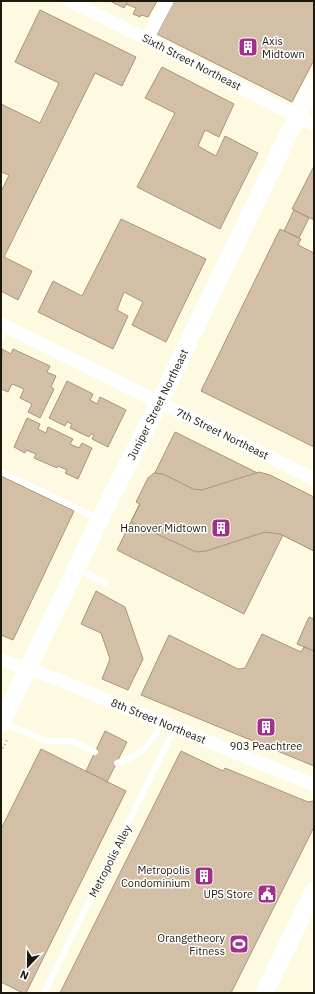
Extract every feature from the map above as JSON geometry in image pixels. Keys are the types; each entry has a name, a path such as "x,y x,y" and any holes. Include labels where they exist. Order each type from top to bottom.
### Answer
{"main road":[{"name":"Juniper Street Northeast","path":"1,723 314,84"},
{"path":"264,993 314,891"}],"street":[{"name":"Sixth Street Northeast","path":"69,1 314,125"},
{"path":"146,39 167,1"},
{"name":"7th Street Northeast","path":"3,329 159,402 314,479"},
{"name":"8th Street Northeast","path":"1,660 54,678 314,785"}],"lane":[{"path":"1,472 100,519"},
{"path":"77,568 106,583"},
{"path":"1,723 47,742 73,741 95,752"},
{"path":"117,763 131,758 139,753 155,736 163,723"},
{"name":"Metropolis Alley","path":"44,993 176,728"}],"building":[{"path":"110,1 128,1 124,8"},
{"path":"128,1 157,1 148,17 141,15 140,17 133,14 136,8 126,4"},
{"name":"Axis Midtown","path":"174,1 314,1 314,60 292,102 157,34"},
{"path":"40,10 136,57 122,86 95,73 4,257 32,271 18,300 1,291 1,192 9,175 1,172 1,104 40,123 59,83 15,62"},
{"path":"162,67 234,104 219,137 205,130 198,146 216,156 225,136 258,153 220,229 137,187 175,113 145,98"},
{"path":"314,166 314,220 292,209"},
{"path":"294,210 309,218 299,238 284,231"},
{"path":"121,219 206,259 166,342 132,325 143,302 124,292 117,310 128,316 113,349 38,312 53,281 82,296"},
{"path":"280,229 301,239 298,245 314,253 314,447 201,391"},
{"path":"2,349 11,354 13,349 50,366 47,372 56,376 51,387 54,389 40,418 28,412 32,404 20,398 24,389 12,384 8,392 1,389"},
{"path":"67,381 93,394 90,400 97,404 100,397 126,410 108,447 92,439 94,435 92,434 89,437 70,428 72,424 67,422 65,426 49,418"},
{"path":"27,418 40,424 38,429 46,433 48,427 73,439 70,444 79,448 82,443 92,448 78,479 65,473 67,470 58,466 57,468 34,458 36,454 26,450 25,453 14,447"},
{"name":"Hanover Midtown","path":"175,432 314,501 314,551 283,535 244,614 117,550"},
{"path":"259,472 270,475 314,497 314,551 280,534 265,532 206,551 196,552 131,522 140,504 136,502 148,478 154,473 163,474 193,489 202,490"},
{"path":"1,476 74,511 13,640 1,635"},
{"path":"96,591 125,607 143,659 128,690 102,679 110,659 101,633 81,624"},
{"path":"309,617 314,619 314,651 297,644"},
{"name":"903 Peachtree","path":"262,634 301,652 304,647 314,651 314,766 141,695 169,635 238,669 245,668"},
{"path":"105,731 127,742 107,782 86,771"},
{"path":"41,749 126,791 26,993 23,993 1,982 1,829"},
{"name":"Metropolis Condominium","path":"181,751 223,771 225,768 308,802 314,801 314,827 231,993 60,993"}],"place":[{"name":"Axis Midtown","path":"248,47"},
{"name":"Hanover Midtown","path":"221,528"},
{"name":"903 Peachtree","path":"266,727"},
{"name":"Metropolis Condominium","path":"204,876"},
{"name":"UPS Store","path":"267,894"},
{"name":"Orangetheory Fitness","path":"239,944"}]}
